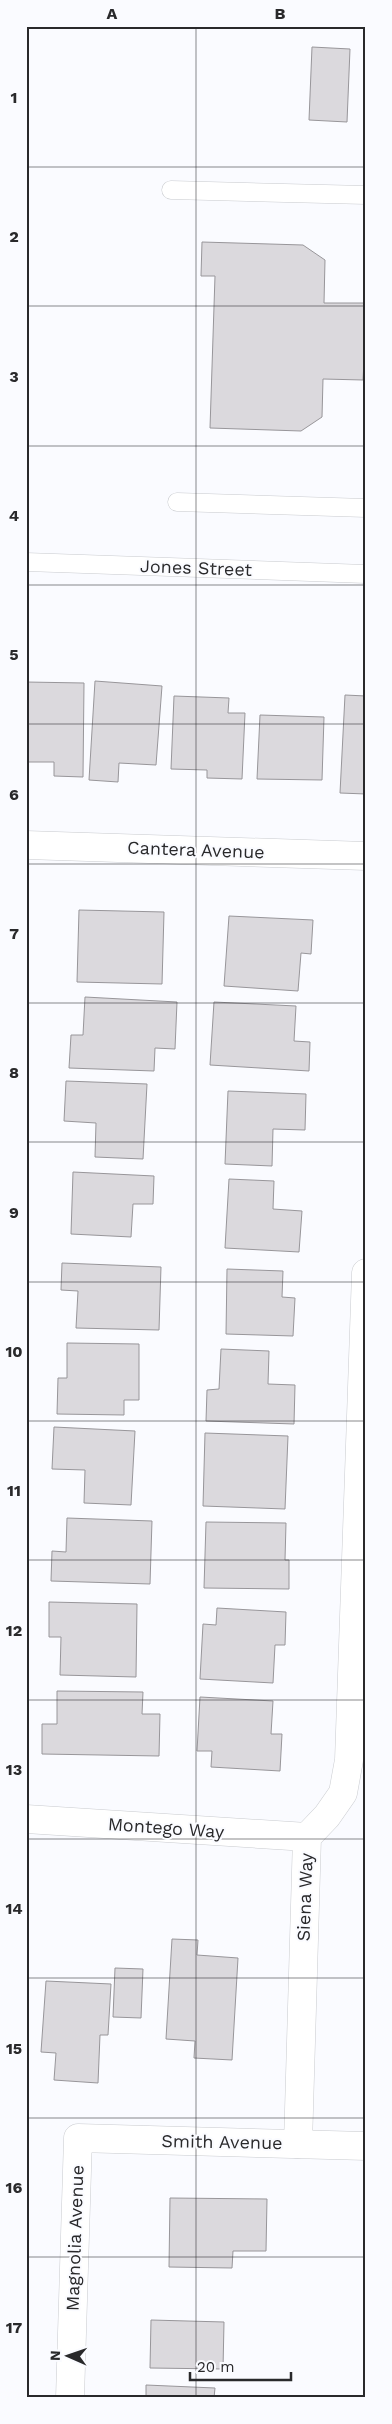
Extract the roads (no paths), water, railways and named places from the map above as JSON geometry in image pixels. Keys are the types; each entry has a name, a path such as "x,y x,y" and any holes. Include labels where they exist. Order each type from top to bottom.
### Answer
{"street":[{"name":"Cantera Avenue","path":"26,845 366,856"},
{"name":"Siena Way","path":"298,2144 307,1837 326,1816 342,1793 349,1760 366,1274"},
{"name":"Montego Way","path":"26,1819 307,1837"},
{"name":"Smith Avenue","path":"78,2138 366,2146"},
{"name":"Magnolia Avenue","path":"70,2398 78,2138"}],"lane":[{"path":"171,190 366,195"},
{"path":"177,502 366,508"},
{"name":"Jones Street","path":"26,562 366,574"}]}
